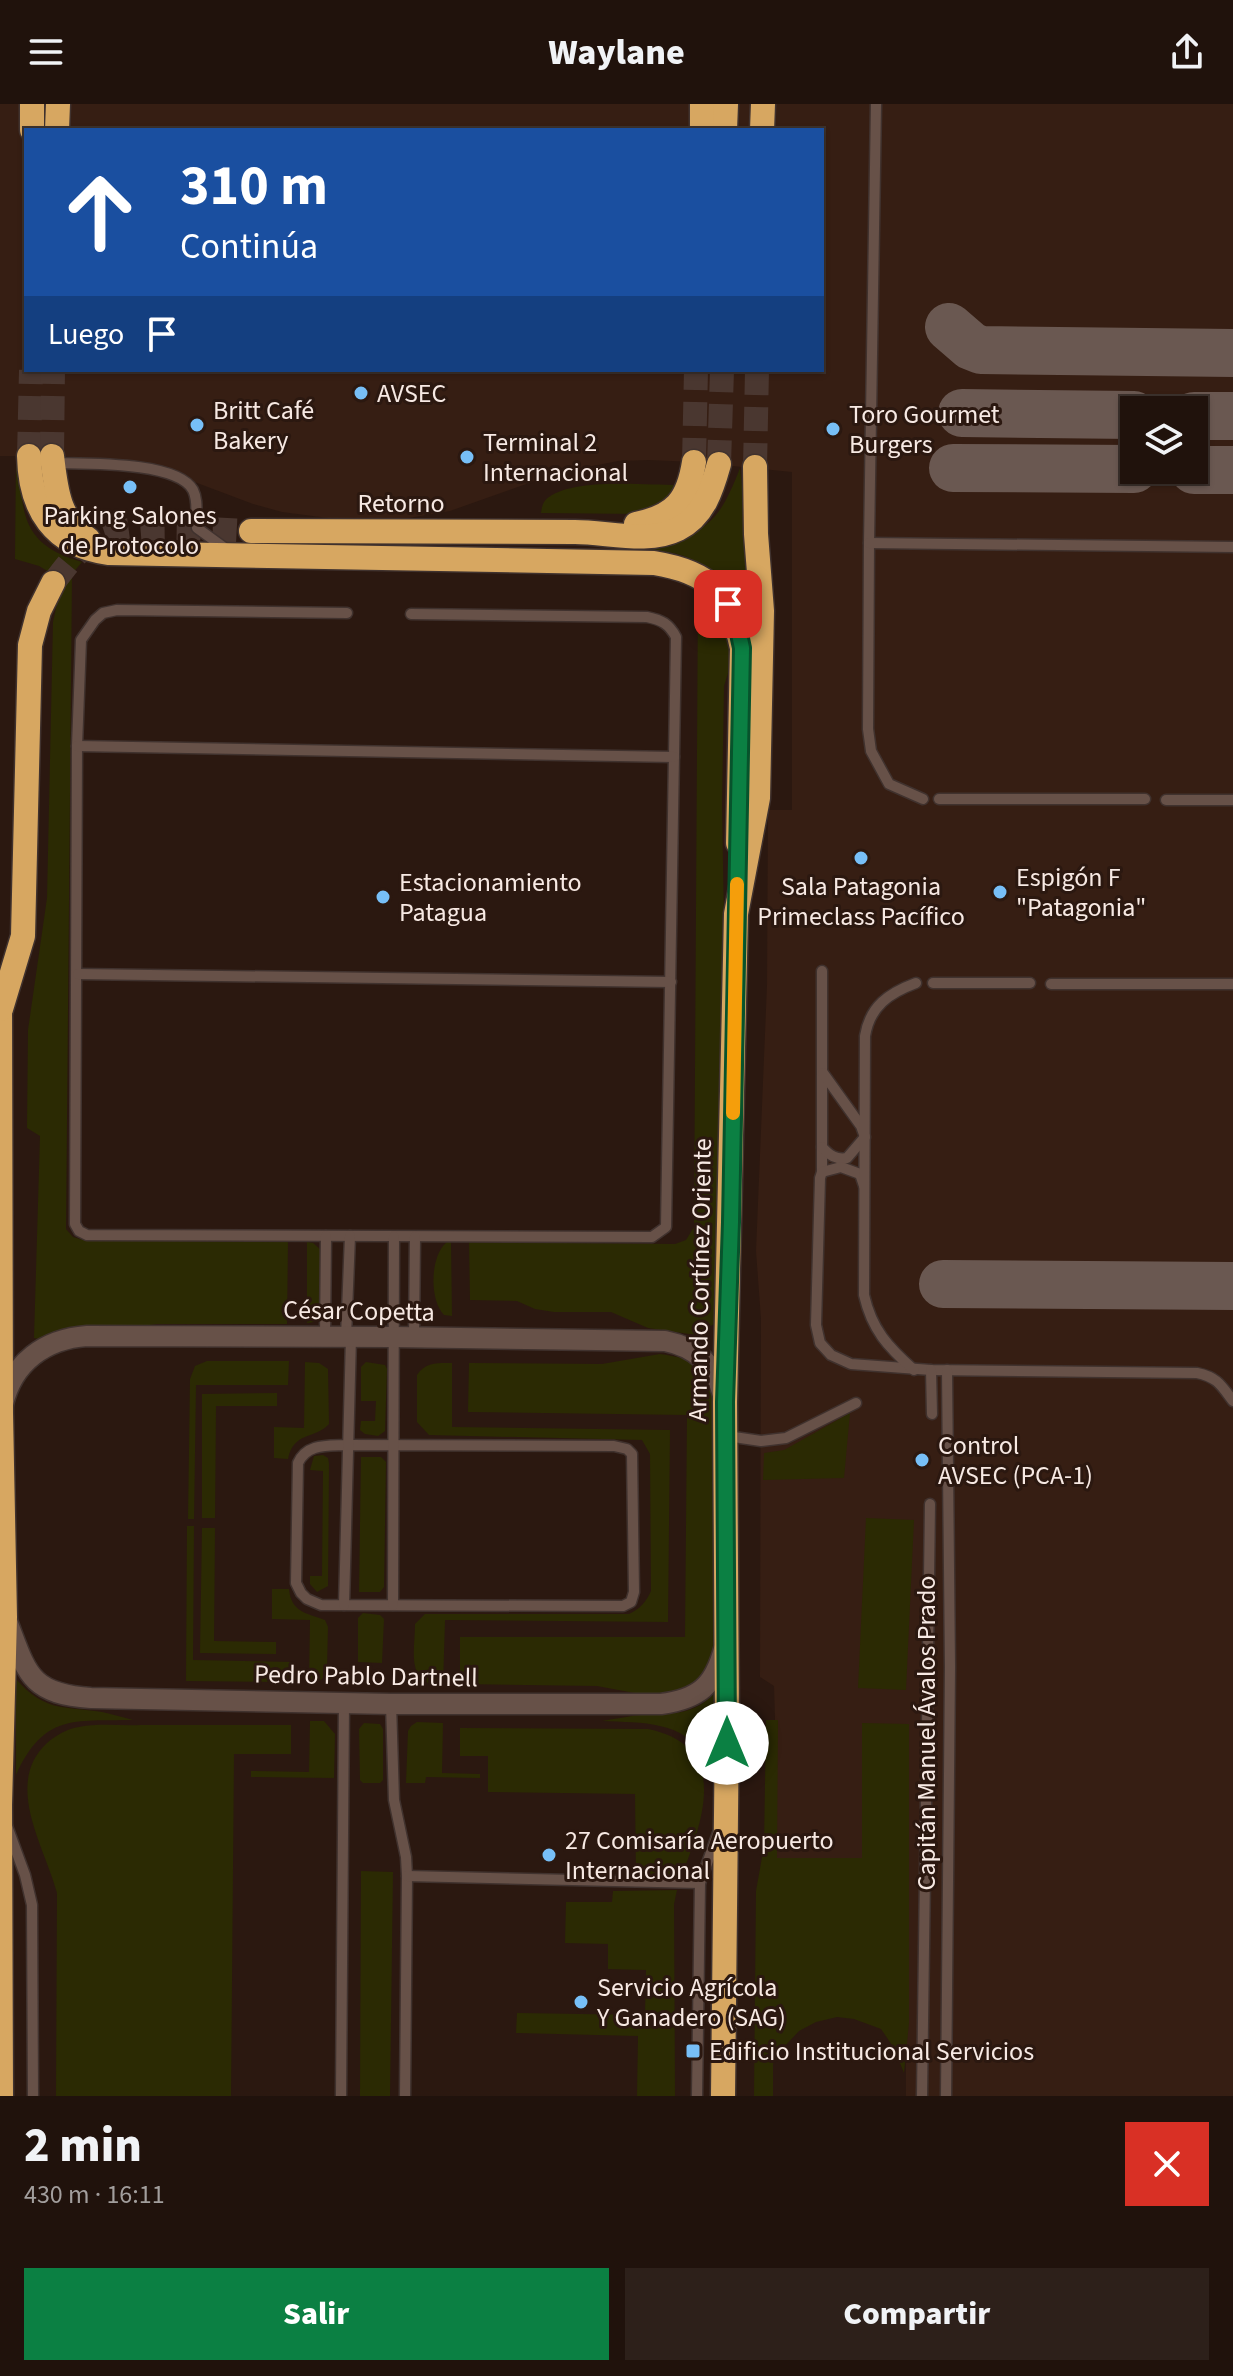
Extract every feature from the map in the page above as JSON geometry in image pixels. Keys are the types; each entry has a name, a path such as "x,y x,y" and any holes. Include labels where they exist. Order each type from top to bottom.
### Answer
{"highway":[{"path":"32,104 32,128"},
{"path":"57,128 58,104"},
{"path":"702,104 702,128"},
{"path":"725,128 726,104"},
{"path":"762,128 763,104"},
{"path":"45,458 30,480 40,511 72,543 92,551 654,563 680,567 702,579 728,604 736,620 742,648 736,914"},
{"name":"Retorno","path":"599,532 653,521 667,515 683,499 694,462"},
{"name":"Retorno","path":"251,531 599,532 660,535 679,528 703,508 719,464"},
{"name":"Armando Cortínez Oriente","path":"723,2096 727,1810 725,1402 736,914 758,798 762,611 755,467"},
{"path":"1,2096 0,1805 5,1617 0,1006 23,936 30,645 39,611 53,583"}],"street":[{"name":"César Copetta","path":"1,1413 8,1387 23,1364 45,1347 73,1337 654,1340 676,1343 692,1350 718,1378 725,1402"},
{"name":"Pedro Pablo Dartnell","path":"5,1617 29,1673 47,1689 58,1694 91,1698 391,1704 676,1702 697,1693 712,1679 723,1651 726,1631"}],"lane":[{"path":"876,104 868,729 871,751 889,784 923,799"},
{"path":"45,458 153,470 186,481 195,495 197,528 212,541 238,555"},
{"path":"869,543 1233,547"},
{"path":"347,613 130,609 103,613 81,640 77,746 75,1224 79,1231 87,1235 652,1237 666,1227 676,637 670,626 647,617 411,614"},
{"path":"77,746 674,757"},
{"path":"939,799 1145,799"},
{"path":"1166,800 1233,800"},
{"path":"822,971 822,1172 819,1183 816,1325 820,1343 831,1355 851,1364 914,1370 1197,1373 1211,1376 1233,1401"},
{"path":"78,974 671,982"},
{"path":"914,1370 883,1340 868,1311 864,1295 864,1186 867,1025 871,1014 888,995 916,983"},
{"path":"933,983 1030,983"},
{"path":"1051,984 1233,984"},
{"path":"823,1072 853,1113 865,1137"},
{"path":"822,1147 839,1159 847,1158 865,1137"},
{"path":"822,1172 831,1168 850,1169 860,1174 864,1186"},
{"path":"326,1236 341,1337 347,1445 344,1605"},
{"path":"341,1337 350,1236"},
{"path":"393,1605 394,1237"},
{"path":"414,1337 415,1237"},
{"path":"931,1370 932,1414"},
{"name":"Capitán Manuel Ávalos Prado","path":"946,2096 947,1370"},
{"path":"725,1436 761,1441 786,1438 856,1403"},
{"path":"393,1446 614,1446 627,1449 632,1454 634,1592 631,1602 623,1606 313,1603 301,1593 296,1583 298,1463 302,1455 314,1447 393,1446"},
{"name":"Capitán Manuel Ávalos Prado","path":"922,2096 930,1504"},
{"path":"948,1560 930,1582 948,1612"},
{"path":"341,2096 344,1703"},
{"path":"391,1704 394,1800 407,1876 405,2096"},
{"path":"0,1805 25,1875 32,1905 33,2096"},
{"path":"697,2096 700,1883 727,1810"},
{"path":"407,1876 700,1883"}],"shaded area":[{"path":"0,104 1233,104 1233,2096 906,2096 906,2019 773,1863 774,1686 760,1677 761,1319 756,1251 767,985 768,810 792,810 792,472 694,462 618,461 557,473 450,511 397,520 351,521 282,512 176,475 122,462 63,456 0,456"},
{"path":"16,461 19,462 25,513 37,537 62,555 82,562 72,574 66,1229 73,1237 83,1240 288,1242 287,1324 157,1324 44,1340 34,1338 40,1136 27,1128 28,1030 47,898 53,622 66,582 39,566 15,559"},
{"path":"740,468 748,542 750,621 733,592 711,570 684,556 651,550 651,545 686,536 709,522 725,501"},
{"path":"678,485 671,498 641,514 541,513 549,497 576,487"},
{"path":"701,584 731,631 729,670 724,686 722,805 725,982 720,1314 714,1324 696,1335 648,1328 611,1312 554,1312 535,1309 517,1301 470,1300 469,1242 675,1244 686,1240 694,1227 698,590"},
{"path":"307,1242 322,1251 321,1313 314,1322 307,1323"},
{"path":"447,1242 451,1242 452,1316 444,1315 439,1308 434,1289 437,1257"},
{"path":"660,1354 691,1361 706,1376 717,1396 715,1660 697,1684 663,1696 597,1686 460,1684 460,1637 685,1637 687,1415 468,1412 469,1363 602,1364"},
{"path":"207,1361 289,1361 288,1385 196,1385 194,1519 188,1519 190,1379 195,1366"},
{"path":"305,1362 319,1363 328,1369 329,1424 295,1444 288,1459 274,1458 274,1427 304,1428"},
{"path":"366,1362 385,1365 387,1369 385,1431 378,1436 360,1430 361,1421 375,1421 376,1401 361,1401 361,1367"},
{"path":"452,1363 452,1427 670,1430 668,1622 445,1620 443,1686 431,1684 417,1673 415,1624 425,1614 629,1614 642,1605 651,1591 650,1454 642,1440 429,1435 417,1422 417,1375 428,1365"},
{"path":"277,1393 277,1406 216,1406 215,1518 202,1518 202,1394"},
{"path":"850,1413 844,1478 763,1480 764,1453 784,1450"},
{"path":"314,1456 328,1458 329,1464 328,1586 317,1592 310,1584 310,1576 322,1576 323,1471 310,1470"},
{"path":"361,1457 381,1457 386,1462 384,1587 380,1592 359,1592"},
{"path":"866,1518 914,1520 906,1690 858,1688"},
{"path":"187,1526 194,1526 193,1660 294,1662 294,1682 186,1681"},
{"path":"202,1528 215,1528 214,1641 276,1642 276,1654 200,1653"},
{"path":"272,1589 289,1589 296,1607 325,1620 328,1627 327,1669 319,1681 309,1683 310,1620 272,1619"},
{"path":"363,1613 380,1615 384,1619 382,1663 358,1662 358,1618"},
{"path":"16,1679 36,1697 55,1706 133,1720 93,1720 62,1725 38,1741 16,1775"},
{"path":"723,1684 716,1783 707,1759 697,1746 674,1730 632,1722 602,1721 686,1711 705,1702"},
{"path":"766,1720 778,1720 777,1858 862,1858 862,1723 909,1724 909,2023 904,2073 894,2048 881,2029 854,2019 837,2017 816,2022 799,2031 773,2064 773,2096 754,2096 756,1891 764,1846"},
{"path":"310,1721 324,1721 335,1734 334,1778 251,1777 251,1771 309,1772"},
{"path":"417,1722 443,1723 442,1773 480,1774 480,1778 426,1777 425,1783 406,1783 408,1731"},
{"path":"364,1723 380,1724 383,1729 383,1780 380,1783 363,1783 360,1780 359,1729"},
{"path":"94,1725 291,1725 291,1754 234,1754 231,2096 56,2096 57,1893 31,1816 28,1777 34,1759 58,1735"},
{"path":"460,1728 648,1729 674,1738 691,1751 701,1768 704,1788 697,1831 682,1875 636,1875 635,1794 488,1792 488,1756 460,1756"},
{"path":"361,1871 393,1872 390,2096 360,2096"},
{"path":"677,1890 674,1904 675,2096 637,2096 638,2036 516,2033 517,2013 645,2015 646,1970 608,1969 608,1944 565,1943 566,1902 612,1902 613,1891"}],"taxiway":[{"path":"949,327 971,346 981,350 1233,353"},
{"path":"962,413 1120,415"},
{"path":"1208,416 1233,416"},
{"path":"953,468 1120,469"},
{"path":"1208,470 1233,470"},
{"path":"943,1284 1233,1286"}],"tunnel":[{"path":"29,456 31,372"},
{"path":"52,456 53,372"},
{"path":"694,462 696,372"},
{"path":"719,464 722,372"},
{"path":"755,467 757,372"},
{"path":"53,583 84,548 111,533 150,528 251,531"}],"slow traffic":[{"path":"733,1113 737,884"}],"place":[{"name":"AVSEC","path":"361,393"},
{"name":"Britt Café Bakery","path":"197,425"},
{"name":"Toro Gourmet Burgers","path":"833,429"},
{"name":"Terminal 2 Internacional","path":"467,457"},
{"name":"Parking Salones de Protocolo","path":"130,487"},
{"name":"Sala Patagonia Primeclass Pacífico","path":"861,858"},
{"name":"Espigón F \"Patagonia\"","path":"1000,892"},
{"name":"Estacionamiento Patagua","path":"383,897"},
{"name":"Control AVSEC (PCA-1)","path":"922,1460"},
{"name":"27 Comisaría Aeropuerto Internacional","path":"549,1855"},
{"name":"Servicio Agrícola Y Ganadero (SAG)","path":"581,2002"},
{"name":"Edificio Institucional Servicios","path":"693,2051"}],"route":[{"path":"727,1743 725,1402 742,648 736,620 728,604"}]}
